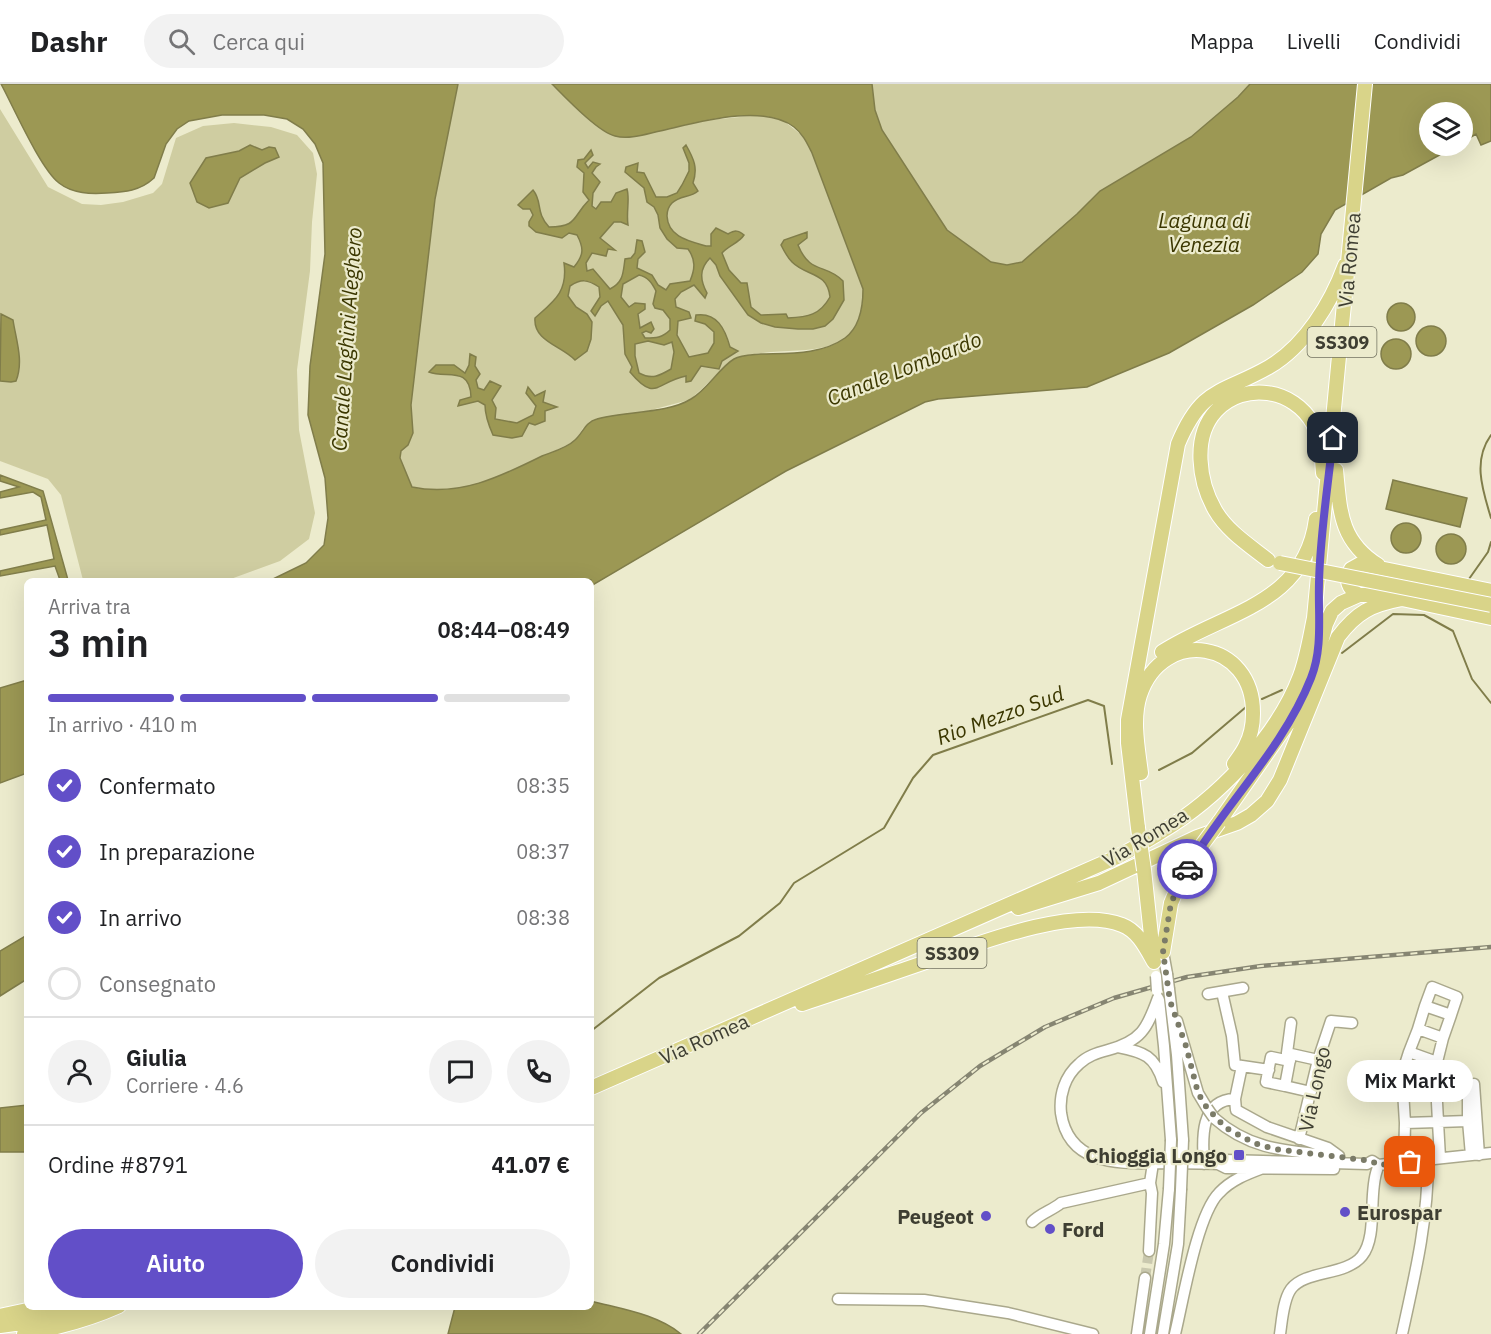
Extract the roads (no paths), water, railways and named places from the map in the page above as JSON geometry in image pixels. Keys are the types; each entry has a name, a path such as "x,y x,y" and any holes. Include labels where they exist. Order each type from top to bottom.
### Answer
{"main road":[{"name":"Via Romea","path":"594,1087 1117,857 1162,832 1208,797 1261,744 1291,698 1300,675 1308,651 1319,582 1365,84"},
{"name":"SS309","path":"1160,966 1142,827 1128,743 1128,720 1178,444 1195,410 1210,396 1270,366 1303,338 1323,311 1335,288 1351,246"},
{"path":"1225,387 1206,407 1197,423 1192,456 1198,492 1209,515 1220,530 1237,546 1274,561 1491,605"},
{"path":"1274,561 1227,526 1215,510 1208,495 1202,474 1200,452 1204,431 1216,411 1239,396 1258,392 1274,393 1289,399 1301,408 1314,426 1319,441 1323,467 1325,516"},
{"path":"1333,438 1344,526 1357,548 1381,567"},
{"path":"1134,681 1156,656 1178,642 1265,599 1281,588 1291,577 1308,553 1314,535 1323,467"},
{"path":"1491,591 1360,564 1351,569 1348,584 1350,590 1359,595 1402,599 1491,618"},
{"path":"1160,966 1171,903 1182,877 1291,719 1312,676 1320,621 1319,582"},
{"path":"1317,653 1332,611 1341,603 1359,595"},
{"path":"961,925 1099,883 1161,852 1237,823 1251,815 1268,801 1280,780 1338,638 1350,622 1366,609 1402,599"},
{"name":"SS309","path":"1142,827 1137,736 1139,696 1147,679 1160,664 1178,652 1199,649 1228,660 1245,676 1253,703 1253,726 1246,745 1208,797"},
{"name":"SS309","path":"739,1023 783,1011 1001,936 1079,920 1104,920 1123,925 1142,941 1160,966"},
{"path":"0,1316 28,1310"},
{"path":"0,1326 37,1321 76,1310"},
{"path":"24,1334 95,1317 110,1310"}],"street":[{"path":"1150,1334 1164,1244 1171,1140 1160,966"},
{"path":"1404,1162 1405,1123 1402,1074 1431,987 1457,997 1437,1062 1440,1158"},
{"path":"1208,994 1243,988"},
{"path":"1222,992 1232,1036 1235,1065 1269,1070"},
{"path":"1162,993 1170,1001 1186,1046 1198,1093 1214,1118 1239,1136 1254,1143 1274,1149 1339,1156 1372,1166"},
{"path":"1162,993 1147,1027 1140,1036 1118,1047 1087,1057 1071,1072 1064,1086 1061,1099 1063,1122 1072,1141 1089,1155 1110,1162 1130,1164 1218,1164 1226,1168 1263,1168 1372,1166 1491,1153"},
{"path":"1163,1334 1178,1244 1183,1140 1177,1055 1170,1001"},
{"path":"1425,1006 1451,1015"},
{"name":"Via Longo","path":"1339,1156 1328,1148 1299,1138 1318,1060 1331,1021 1352,1023"},
{"path":"1285,1086 1290,1057 1287,1053 1291,1023"},
{"path":"1418,1029 1443,1038"},
{"path":"1118,1047 1135,1050 1149,1056 1160,1072 1168,1099"},
{"path":"1409,1052 1437,1062"},
{"path":"1311,1092 1266,1082 1271,1057 1318,1060"},
{"path":"1242,1066 1235,1099 1236,1110 1267,1127 1299,1138"},
{"path":"1402,1074 1436,1083 1461,1085 1462,1094 1467,1094 1468,1121 1475,1155"},
{"path":"1474,1084 1475,1155"},
{"path":"1204,1164 1204,1124 1217,1105 1227,1099 1235,1099"},
{"path":"1405,1123 1468,1121"},
{"path":"1274,1149 1286,1147 1299,1138"},
{"path":"1218,1164 1225,1160 1372,1166"},
{"path":"1402,1334 1424,1227 1428,1160"},
{"path":"1149,1251 1152,1193 1150,1183 1153,1163"},
{"path":"1280,1334 1288,1294 1296,1284 1350,1265 1362,1255 1369,1239 1372,1166"},
{"path":"1175,1334 1201,1231 1213,1200 1229,1183 1263,1168"},
{"path":"1032,1222 1042,1213 1052,1211 1061,1203 1150,1183"},
{"path":"1137,1334 1145,1278"},
{"path":"838,1299 924,1300 1008,1313 1093,1334"}],"water":[{"name":"Laguna di Venezia","path":"1,84 458,84 435,199 411,405 413,433 408,445 401,451 400,458 412,487 446,489 495,478 559,450 572,443 584,428 597,419 658,410 681,404 697,395 724,367 737,358 761,354 804,352 836,344 850,333 860,316 863,289 812,153 794,127 781,120 765,116 728,117 638,136 620,137 608,133 591,121 552,84 872,84 875,110 882,130 947,230 991,262 1007,265 1022,262 1100,191 1191,137 1250,84 1491,84 1491,141 1481,145 1476,134 1473,136 1473,102 1419,102 1419,156 1438,156 1403,175 1391,178 1335,210 1321,234 1318,254 1302,272 1253,305 1169,353 1087,387 925,402 786,471 594,584 594,578 275,578 306,563 324,545 328,518 325,478 308,415 310,366 325,254 323,163 315,144 303,129 287,119 264,115 222,115 189,121 177,129 166,144 154,178 138,188 126,191 82,193 64,187 44,165"},
{"path":"250,145 262,150 269,147 275,148 279,157 240,178 228,203 209,208 197,202 190,183 206,158 239,151"},
{"path":"686,145 693,159 695,173 693,183 698,191 672,203 667,212 668,223 680,237 706,246 711,246 711,234 716,228 728,234 736,231 744,235 722,253 729,270 741,283 747,283 751,307 761,315 786,314 788,318 813,314 826,303 830,297 825,283 821,278 792,262 781,245 784,240 807,232 807,238 798,245 813,265 830,272 843,281 844,300 833,319 825,326 798,329 761,323 748,315 710,258 702,270 703,284 707,293 705,298 694,285 681,292 675,299 676,307 689,312 691,318 678,321 677,335 689,357 708,353 714,343 714,332 705,324 695,321 696,315 709,316 723,328 730,347 738,351 722,361 719,369 701,366 691,381 686,382 686,376 651,388 646,387 630,372 632,367 625,354 623,325 608,301 601,306 595,316 591,311 600,297 599,287 595,284 587,281 577,282 570,286 568,296 592,322 591,339 587,351 575,360 543,338 536,326 535,318 562,289 564,263 574,267 580,259 582,248 577,235 569,233 562,238 536,232 529,226 533,215 530,209 523,209 518,205 533,190 538,199 542,217 549,227 558,227 574,220 589,200 583,192 584,173 577,167 578,160 584,159 591,150 593,155 585,163 588,168 593,162 600,164 592,173 600,182 593,193 592,206 596,209 601,202 611,202 616,193 627,189 628,225 614,222 600,238 615,250 608,249 606,256 592,253 586,263 587,271 593,269 610,289 620,280 625,259 631,258 635,253 637,240 642,241 645,252 638,259 637,268 652,275 658,285 666,290 670,284 690,281 694,269 692,257 688,249 677,248 667,239 660,228 654,207 647,202 644,188 625,172 626,167 638,163 637,172 644,173 656,197 667,197 677,193 689,171 689,163 683,148","holes":["639,275 645,277 656,291 653,304 655,308 663,310 670,319 670,330 656,338 645,338 642,333 646,331 651,333 654,329 651,322 640,328 638,314 645,309 645,304 635,303 629,307 621,297 623,284","648,341 664,345 672,342 674,352 671,369 663,374 648,376 639,373 635,344"]},
{"path":"1401,303 1411,307 1415,317 1411,327 1401,331 1391,327 1387,317 1391,307"},
{"path":"1,314 13,320 19,350 16,381 11,382 0,381"},
{"path":"1431,326 1442,330 1446,341 1442,352 1431,356 1420,352 1416,341 1420,330"},
{"path":"1396,339 1407,343 1411,354 1407,365 1396,369 1385,365 1381,354 1385,343"},
{"path":"470,354 476,357 475,366 480,374 476,380 478,388 484,390 490,381 501,386 492,400 496,408 495,419 517,423 533,415 536,406 526,393 528,387 535,396 545,391 543,402 557,407 545,411 545,421 535,425 529,423 522,436 512,438 493,435 485,405 478,401 458,406 460,400 471,397 470,387 462,377 429,372 436,365 454,365 465,373 469,365"},
{"path":"0,475 43,491 67,578 59,578 55,566 0,576 0,571 54,559 47,525 0,535 0,530 46,520 41,497 33,492 0,498 0,492 19,487 0,481"},
{"path":"1393,480 1467,498 1460,527 1386,509"},
{"path":"1406,523 1412,524 1420,532 1420,544 1412,552 1406,553 1400,552 1392,544 1391,538 1392,532 1400,524"},
{"path":"1451,534 1457,535 1465,543 1465,555 1457,563 1451,564 1445,563 1437,555 1436,549 1437,543 1445,535"},
{"path":"24,681 24,774 0,783 0,688"},
{"path":"24,937 24,981 0,996 0,951"},
{"path":"24,1105 24,1152 0,1152 0,1108"},
{"path":"594,1302 650,1317 681,1334 448,1334 454,1310 594,1310"}],"waterway":[{"path":"1491,435 1485,445 1481,466 1482,487 1491,518"},
{"path":"1469,579 1488,552 1491,542"},
{"name":"Rio Mezzo Sud","path":"1342,653 1393,614 1424,615 1453,631 1472,679 1491,703"},
{"name":"Rio Mezzo Sud","path":"1262,699 1282,690"},
{"name":"Rio Mezzo Sud","path":"594,1029 659,978 739,936 780,903 794,883 884,828 913,778 933,755 1088,700 1104,706 1112,764"},
{"name":"Rio Mezzo Sud","path":"1159,770 1192,753 1246,707"}],"tunnel":[{"path":"1145,1278 1149,1251"}],"railway":[{"path":"699,1334 921,1113 980,1066 1045,1027 1114,998 1187,977 1261,966 1491,947"}],"place":[{"name":"Chioggia Longo","path":"1239,1155"},
{"name":"Mix Markt","path":"1410,1162"},
{"name":"Eurospar","path":"1345,1212"},
{"name":"Peugeot","path":"986,1216"},
{"name":"Ford","path":"1050,1229"}],"water label":[{"name":"Canale Laghini Aleghero","path":"346,339"},
{"name":"Canale Lombardo","path":"904,368"}]}
